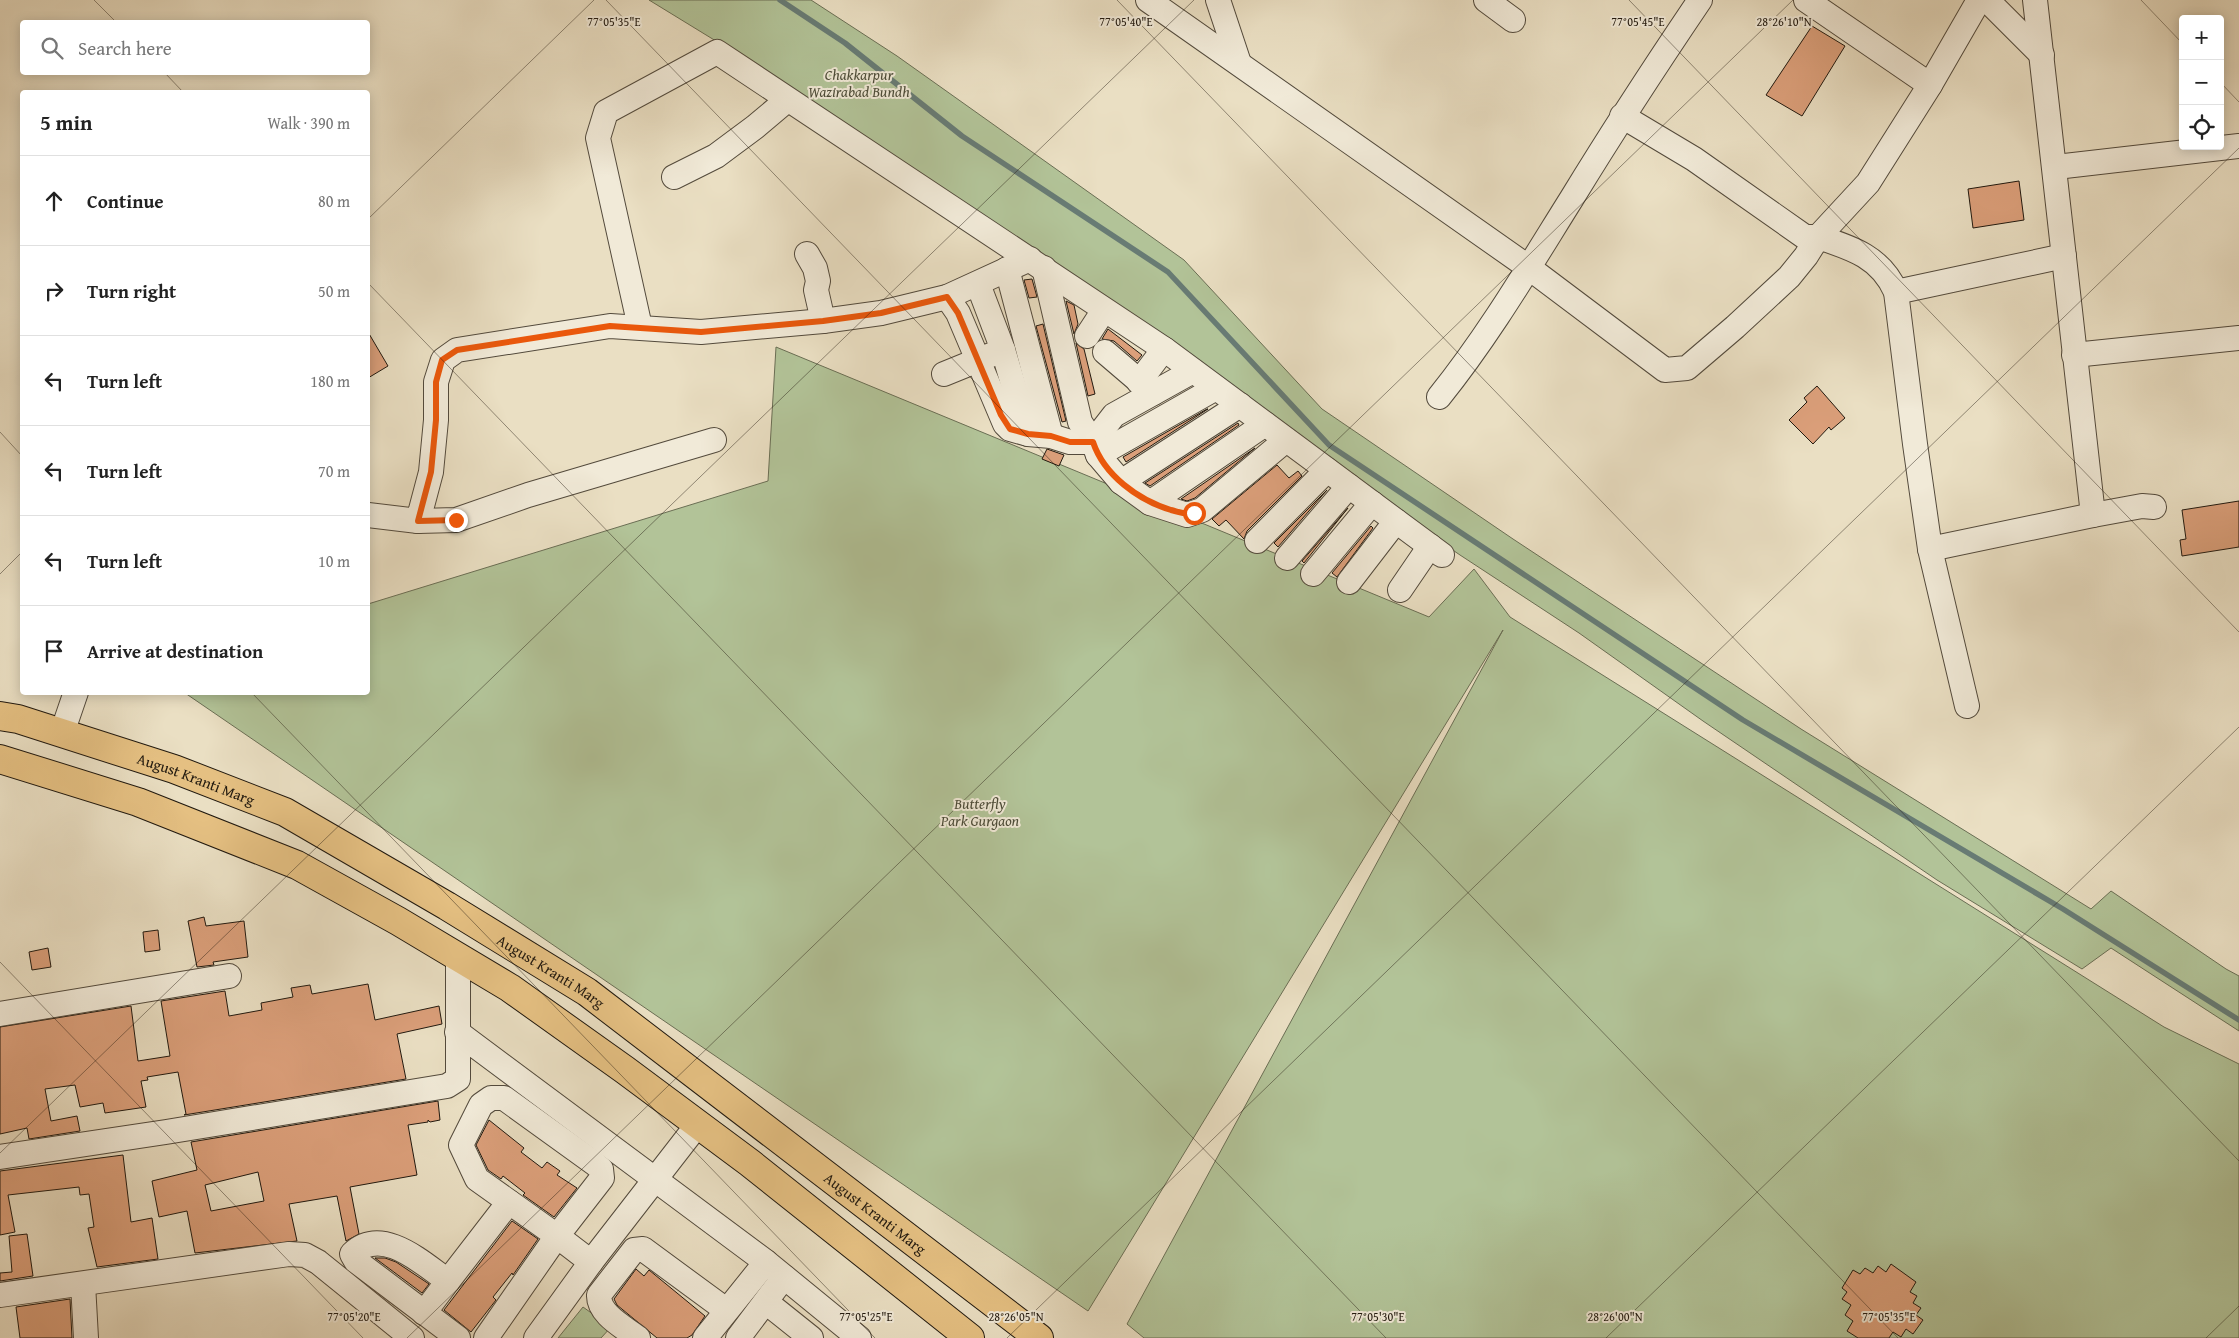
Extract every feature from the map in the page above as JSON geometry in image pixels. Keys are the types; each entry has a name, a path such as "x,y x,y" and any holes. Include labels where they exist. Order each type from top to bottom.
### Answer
{"main road":[{"name":"August Kranti Marg","path":"0,716 18,719 174,769 285,812 446,906 571,982 639,1031 1040,1338"},
{"path":"0,759 138,802 297,865 510,988 750,1162 970,1338"}],"street":[{"path":"1148,0 1528,267 1665,370 1687,368 1789,278 1818,237 1868,183 1930,85 1980,0"},
{"path":"1218,0 1239,63"},
{"path":"1486,0 1513,20"},
{"path":"1439,397 1454,378 1528,267 1622,116 1700,0"},
{"path":"1806,0 1930,85"},
{"path":"1987,0 2042,55"},
{"path":"2035,0 2056,167 2074,355 2093,515"},
{"path":"640,327 598,138 606,112 716,52 1164,350 1436,551 1400,590"},
{"path":"674,177 716,156 787,100"},
{"path":"1622,116 1694,159 1805,237 1818,237 1846,246 1870,258 1889,276 1896,292 1930,549 1967,706"},
{"path":"2056,167 2239,146"},
{"path":"807,254 816,268 816,290 823,321"},
{"path":"1896,292 2064,256"},
{"path":"418,521 431,472 436,420 436,382 442,360 457,350 610,326 701,332 823,321 881,313 947,297 1007,269 1037,264"},
{"path":"1037,264 1080,422 1121,482 1150,504 1187,515 1202,510 1286,440"},
{"path":"1007,269 1039,435"},
{"path":"978,284 1003,350 1039,435"},
{"path":"947,297 958,313 1005,424 1010,429 1096,448 1216,388"},
{"path":"1087,336 1104,310"},
{"path":"2074,355 2239,338"},
{"path":"944,374 1003,350"},
{"path":"1146,387 1164,350"},
{"path":"1104,352 1146,387"},
{"path":"1096,448 1114,415 1146,387 1193,371"},
{"path":"1121,482 1240,405"},
{"path":"1150,504 1264,424"},
{"path":"370,515 418,521 456,520 528,495 714,440"},
{"path":"1257,541 1327,470"},
{"path":"1287,558 1349,486"},
{"path":"1313,574 1372,503"},
{"path":"1930,549 2093,515 2142,506 2154,507"},
{"path":"1349,582 1396,521"},
{"path":"62,733 75,695"},
{"path":"0,1157 447,1086 458,1079 458,957"},
{"path":"0,1014 229,976"},
{"path":"458,1032 766,1262 859,1338"},
{"path":"486,1338 557,1236 602,1178 601,1170 504,1098 491,1098 481,1105 461,1145 477,1179 557,1236 591,1262"},
{"path":"536,1338 591,1262 698,1124"},
{"path":"424,1313 510,1202"},
{"path":"448,1282 411,1255 384,1242 369,1243 352,1254 356,1261 458,1338"},
{"path":"638,1338 603,1310 599,1304 599,1295 634,1250 643,1249 726,1310"},
{"path":"0,1296 289,1254 304,1255 318,1262 412,1338"},
{"path":"704,1338 766,1262"},
{"path":"738,1338 784,1277"},
{"path":"83,1284 86,1338"},
{"path":"766,1302 811,1338"}],"green space":[{"name":"Chakkarpur Wazirabad Bundh","path":"649,0 811,0 897,56 1184,260 1322,409 1513,539 1801,729 2091,909 2111,891 2239,976 2239,1031 2111,948 2082,969 1937,880 1703,721 1579,633 1460,555 1322,460 742,57"},
{"name":"Butterfly Park Gurgaon","path":"776,347 1429,617 1474,569 1510,617 2164,1027 2239,1064 2239,1338 1144,1338 1127,1324 1503,630 1088,1311 188,695 370,695 370,603 768,481"},
{"path":"583,1307 611,1327 601,1338 558,1338"}],"building":[{"path":"1812,26 1845,46 1802,116 1766,95"},
{"path":"2019,181 2024,220 1973,228 1968,189"},
{"path":"1032,279 1037,297 1029,298 1024,280"},
{"path":"1066,301 1074,305 1078,324 1074,334"},
{"path":"1043,324 1066,421 1062,422 1036,326"},
{"path":"1108,329 1142,355 1137,361 1114,341 1102,339"},
{"path":"370,335 388,366 370,377"},
{"path":"1076,343 1084,349 1095,394 1088,396"},
{"path":"1817,386 1845,418 1831,430 1829,427 1813,444 1789,420 1807,402 1804,398"},
{"path":"1208,409 1126,462 1123,457"},
{"path":"1238,423 1239,425 1150,486 1145,483"},
{"path":"1255,448 1195,498 1187,501 1181,499"},
{"path":"1047,449 1064,455 1059,466 1042,459"},
{"path":"1277,465 1289,478 1298,471 1302,476 1247,531 1244,539 1226,520 1219,526 1212,519"},
{"path":"1327,490 1278,547 1274,543"},
{"path":"2239,501 2239,547 2182,556 2180,540 2186,539 2182,510"},
{"path":"1348,508 1304,563 1302,561"},
{"path":"1371,526 1373,528 1337,577 1332,573"},
{"path":"204,917 206,926 244,921 248,957 213,962 214,965 197,967 188,921"},
{"path":"158,930 160,950 145,952 143,932"},
{"path":"48,948 51,967 32,970 29,952"},
{"path":"368,984 375,1020 439,1006 442,1024 397,1034 406,1079 184,1115 186,1114 178,1072 147,1077 148,1080 141,1081 146,1107 105,1113 103,1103 80,1107 75,1085 45,1089 51,1121 77,1116 80,1131 29,1139 27,1128 0,1134 0,1027 131,1006 138,1061 170,1056 161,1001 225,991 229,1016 262,1010 261,1003 293,997 291,988 310,985 312,994"},
{"path":"438,1101 440,1120 430,1122 428,1120 428,1122 408,1125 417,1175 350,1187 359,1234 346,1241 337,1196 289,1204 297,1241 195,1253 187,1211 159,1217 152,1181 197,1170 191,1142","holes":["258,1172 264,1201 211,1211 205,1185"]},
{"path":"489,1120 524,1148 521,1152 542,1168 547,1162 560,1171 557,1175 577,1188 554,1217 523,1195 525,1193 503,1176 501,1179 488,1170 476,1145"},
{"path":"123,1155 131,1222 152,1218 158,1259 97,1267 88,1228 94,1227 89,1194 80,1195 79,1187 8,1195 15,1232 0,1235 0,1171"},
{"path":"512,1221 538,1239 513,1275 512,1273 493,1297 496,1300 471,1332 444,1310"},
{"path":"27,1234 33,1276 0,1281 0,1273 12,1272 9,1236"},
{"path":"375,1258 385,1258 396,1262 429,1284 422,1293"},
{"path":"1891,1264 1916,1282 1910,1292 1917,1296 1913,1303 1921,1308 1916,1315 1923,1320 1913,1334 1906,1329 1901,1337 1893,1332 1889,1338 1858,1338 1847,1331 1853,1321 1845,1315 1851,1305 1842,1299 1847,1292 1842,1288 1853,1270 1860,1274 1865,1268 1873,1273 1878,1266 1886,1272"},
{"path":"636,1269 644,1276 649,1270 705,1316 692,1335 687,1338 657,1338 617,1305 614,1299"},
{"path":"70,1299 72,1338 20,1338 16,1307"}],"waterway":[{"path":"780,0 845,43 962,136 1168,272 1329,445 1743,720 2063,909 2239,1020"}],"route":[{"path":"456,520 418,521 431,472 436,420 436,382 442,360 457,350 610,326 701,332 823,321 881,313 947,297 958,313 1005,424 1010,429 1028,434 1051,436 1070,442 1093,442 1098,455 1121,482 1150,504 1187,515 1194,513"}]}
